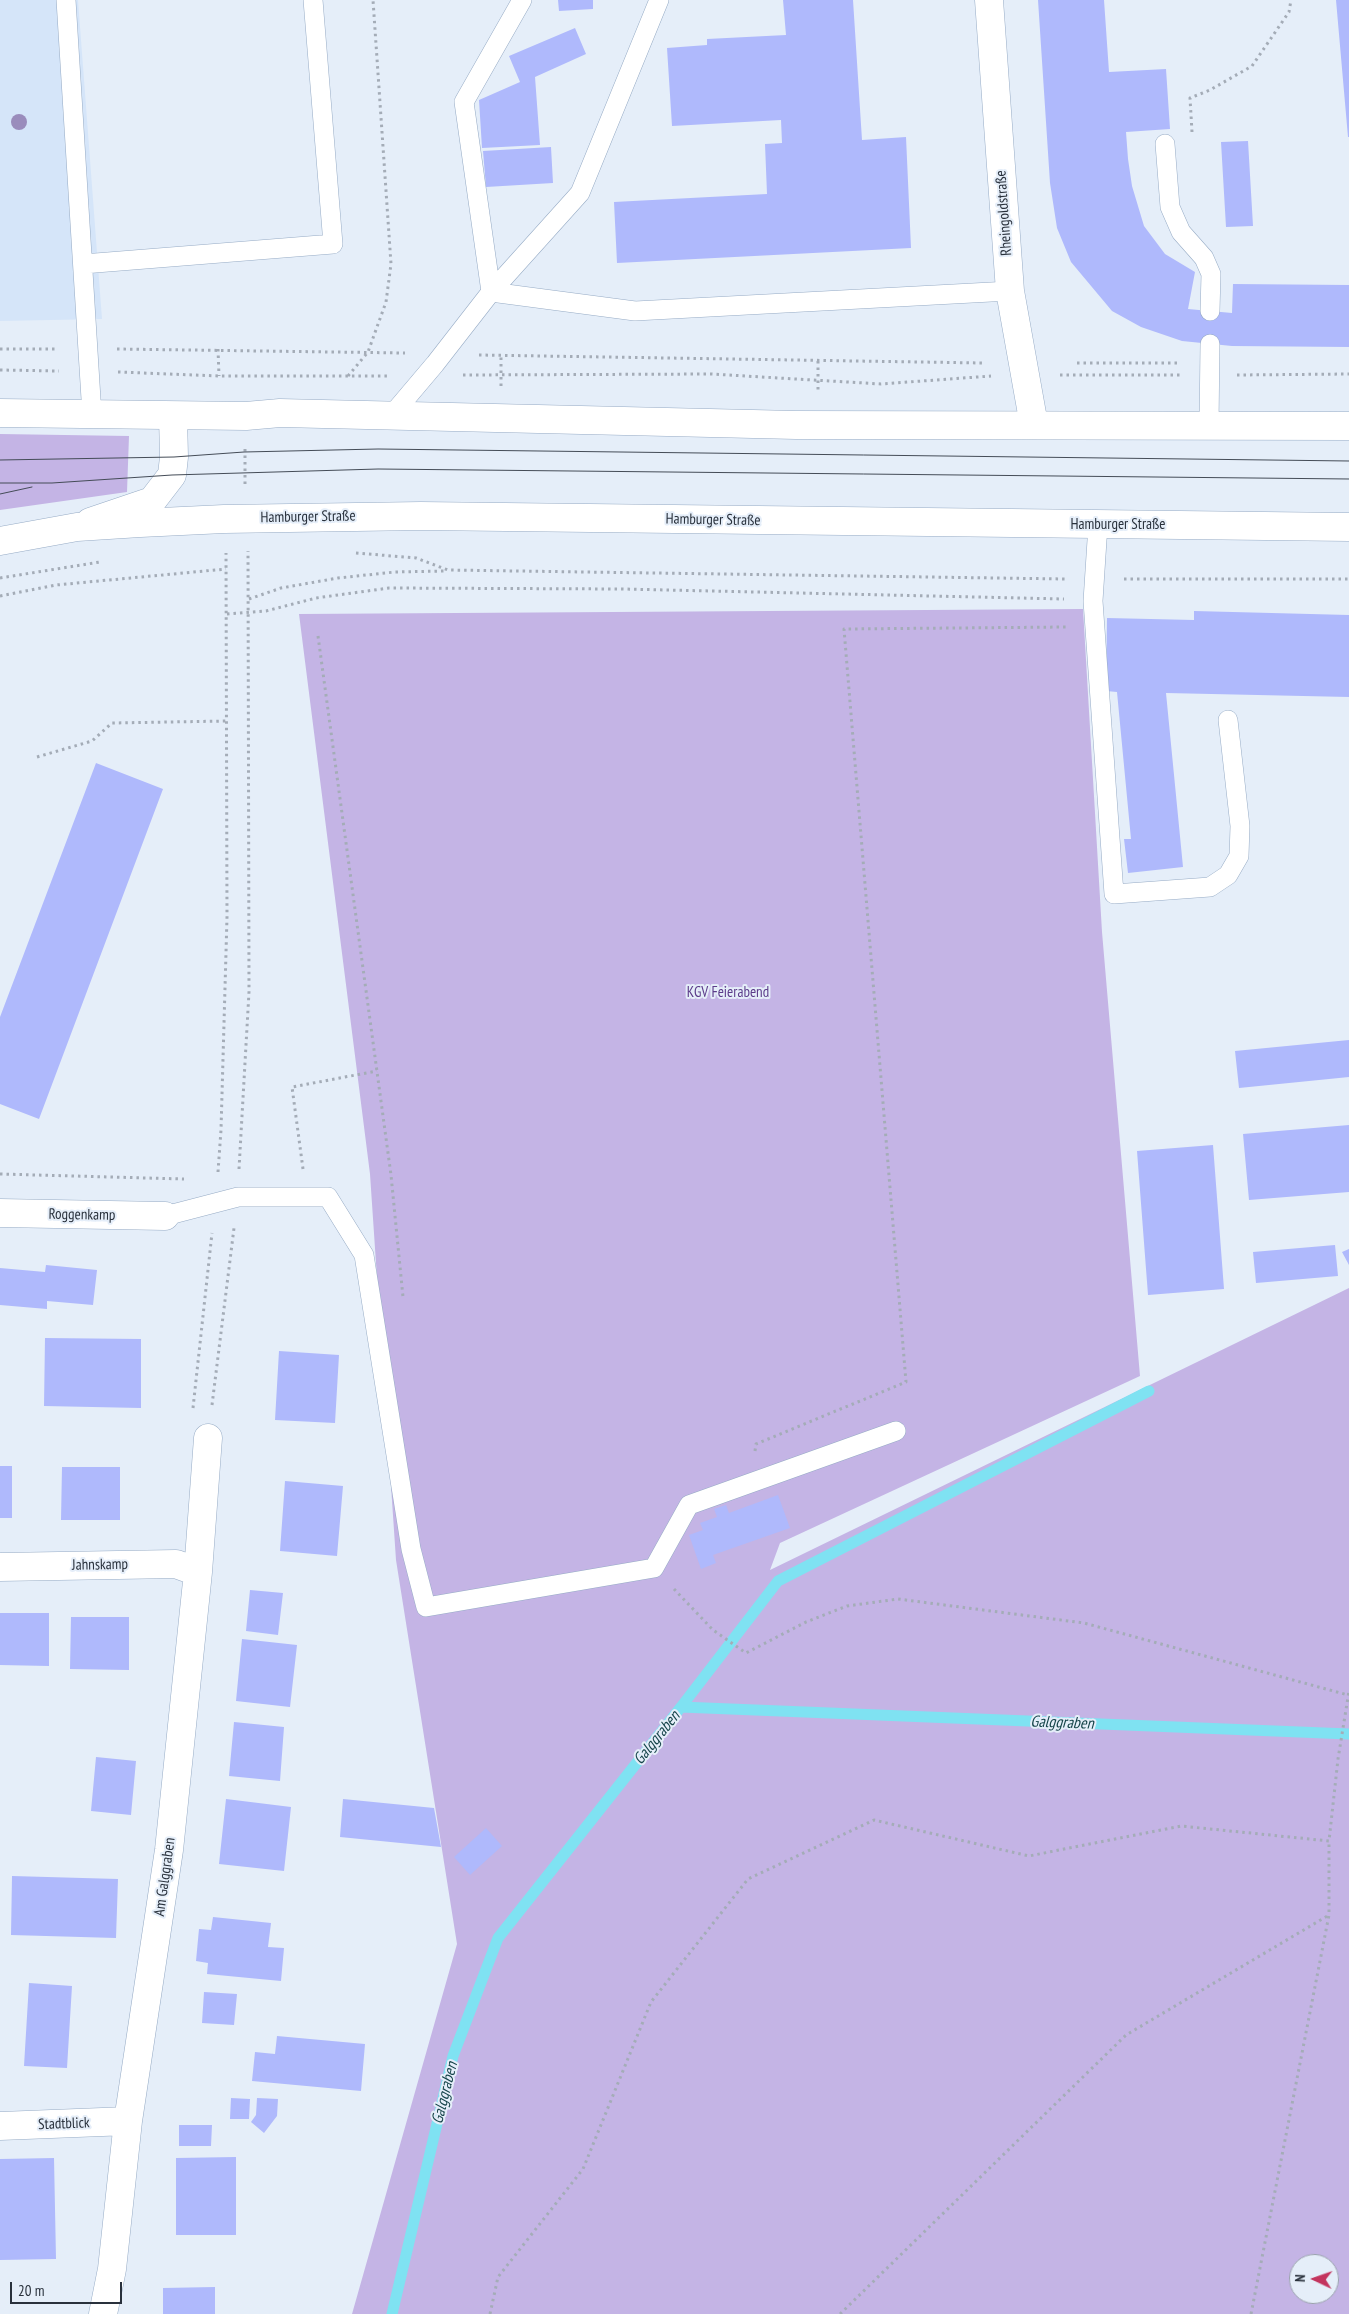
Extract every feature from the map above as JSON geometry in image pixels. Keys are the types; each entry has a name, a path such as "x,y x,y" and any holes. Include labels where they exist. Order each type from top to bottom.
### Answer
{"main road":[{"name":"Rheingoldstraße","path":"989,0 1010,291 1034,425"},
{"path":"0,413 246,416 280,413 796,426 1349,426"},
{"name":"Hamburger Straße","path":"77,527 152,501 172,475 174,457 173,416"},
{"name":"Hamburger Straße","path":"0,541 77,527 246,518 421,516 1349,527"},
{"name":"Roggenkamp","path":"0,1213 164,1216"},
{"name":"Am Galggraben","path":"103,2314 112,2269 128,2122 169,1850 198,1572 208,1438"},
{"name":"Jahnskamp","path":"0,1567 176,1564 198,1572"},
{"name":"Stadtblick","path":"0,2126 128,2122"}],"lane":[{"path":"66,0 92,415"},
{"path":"84,264 333,244 313,0"},
{"path":"491,292 464,102 522,0"},
{"path":"391,416 426,376 491,292 580,193 659,0"},
{"path":"1164,144 1170,206 1181,232 1204,258 1211,274 1210,311"},
{"path":"491,292 635,311 1010,291"},
{"path":"1209,426 1210,344"},
{"path":"1098,525 1093,579 1094,625 1114,894 1210,887 1228,875 1239,856 1240,826 1228,720"},
{"path":"164,1216 238,1197 328,1197 364,1255 411,1549 426,1607 654,1568 689,1505 896,1431"}],"path":[{"path":"348,376 368,352 386,302 391,264 373,0"},
{"path":"1164,144 1193,142 1190,98 1210,90 1252,66 1289,12 1291,0"},
{"path":"218,376 218,349 501,356 984,363"},
{"path":"501,356 501,394"},
{"path":"818,361 818,398"},
{"path":"1077,363 1349,374"},
{"path":"0,370 218,376 711,374 881,384 963,376 1210,369"},
{"path":"208,1438 238,1197 249,992 249,599 244,376"},
{"path":"240,552 257,551"},
{"path":"208,1438 191,1424 221,1130 227,917 226,552"},
{"path":"216,553 233,552"},
{"path":"350,552 416,558 448,570"},
{"path":"0,578 109,561"},
{"path":"0,596 56,585 226,569"},
{"path":"249,599 281,588 338,578 395,572 448,570 1093,579 1349,579"},
{"path":"227,614 266,611 316,598 389,588 613,589 1069,599"},
{"path":"750,1484 756,1444 906,1382 844,629 1067,627 1068,617"},
{"path":"318,636 391,1175 403,1302"},
{"path":"37,757 92,741 112,723 227,721"},
{"path":"307,1196 292,1087 377,1071"},
{"path":"0,1174 187,1179"},
{"path":"654,1568 713,1630 746,1653 806,1622 847,1606 898,1599 1084,1623 1349,1694 1338,1759 1329,1841 1329,1914 1251,2314"},
{"path":"490,2314 498,2277 583,2169 651,2002 748,1880 874,1820 1029,1856 1181,1826 1329,1841"},
{"path":"840,2314 1126,2035 1329,1914"}],"shaded area":[{"path":"0,0 78,0 102,319 0,321"}],"green space":[{"path":"0,434 129,436 127,492 0,510"},
{"name":"KGV Feierabend","path":"1083,609 1102,932 1140,1376 780,1543 770,1570 1349,1288 1349,2314 352,2314 457,1944 396,1560 370,1174 299,614"}],"building":[{"path":"558,0 593,0 593,9 559,11"},
{"path":"783,0 853,0 862,140 906,137 911,248 617,263 614,202 767,194 765,144 782,143 781,120 672,126 667,48 707,45 707,39 786,35"},
{"path":"1038,0 1104,0 1109,72 1166,69 1170,129 1126,132 1128,159 1132,186 1144,226 1165,254 1195,272 1188,309 1232,313 1233,284 1349,285 1349,347 1232,346 1182,341 1141,327 1112,311 1071,262 1057,228 1050,183"},
{"path":"1336,0 1349,0 1349,137 1348,137"},
{"path":"575,28 586,54 535,77 540,145 482,148 479,100 520,82 509,56"},
{"path":"1248,141 1253,226 1226,227 1221,142"},
{"path":"551,147 553,183 486,187 483,151"},
{"path":"1194,611 1349,615 1349,697 1166,693 1183,867 1128,873 1124,839 1131,839 1117,692 1106,691 1107,618 1194,620"},
{"path":"96,763 163,789 39,1119 0,1104 0,1017"},
{"path":"1349,1040 1349,1077 1239,1088 1235,1051"},
{"path":"1349,1125 1349,1192 1249,1200 1243,1134"},
{"path":"1213,1145 1224,1289 1148,1295 1137,1151"},
{"path":"1335,1245 1338,1276 1256,1283 1253,1252"},
{"path":"1349,1249 1349,1265 1342,1252"},
{"path":"46,1265 97,1270 93,1305 47,1301 47,1309 0,1305 0,1268 45,1272"},
{"path":"45,1338 141,1339 141,1408 44,1406"},
{"path":"279,1351 339,1355 335,1423 275,1420"},
{"path":"0,1466 12,1466 12,1518 0,1518"},
{"path":"62,1467 120,1467 120,1520 61,1520"},
{"path":"285,1481 343,1486 337,1556 280,1551"},
{"path":"778,1495 790,1528 713,1555 716,1563 701,1569 689,1535 703,1530 700,1523 717,1517 714,1509 726,1505 729,1513"},
{"path":"250,1590 283,1593 278,1635 246,1631"},
{"path":"0,1613 49,1613 49,1666 0,1665"},
{"path":"71,1617 129,1617 129,1670 70,1669"},
{"path":"242,1639 297,1645 290,1707 236,1701"},
{"path":"234,1722 284,1727 280,1781 229,1776"},
{"path":"96,1757 136,1761 131,1815 91,1811"},
{"path":"226,1799 291,1807 284,1871 219,1864"},
{"path":"343,1799 434,1808 441,1847 340,1837"},
{"path":"486,1828 502,1846 470,1875 454,1857"},
{"path":"12,1876 118,1879 116,1938 11,1935"},
{"path":"213,1917 271,1923 268,1947 284,1948 281,1981 207,1974 208,1963 196,1961 199,1929 211,1930"},
{"path":"29,1983 72,1986 67,2068 24,2066"},
{"path":"204,1992 237,1994 234,2025 202,2023"},
{"path":"277,2036 365,2044 361,2091 252,2081 255,2052 275,2054"},
{"path":"231,2098 250,2099 249,2119 230,2119"},
{"path":"257,2098 278,2099 277,2116 264,2133 251,2122 256,2115"},
{"path":"179,2125 212,2125 211,2146 179,2146"},
{"path":"236,2157 236,2235 176,2235 176,2158"},
{"path":"54,2158 56,2259 0,2260 0,2159"},
{"path":"215,2287 215,2314 163,2314 163,2288"}],"waterway":[{"path":"681,1707 778,1581 1149,1391"},
{"name":"Galggraben","path":"392,2314 453,2056 498,1938 681,1707 1349,1734"}],"tram line":[{"path":"0,460 174,457 244,452 378,449 1349,461"},
{"path":"0,483 52,483 172,475 378,469 1349,479"},
{"path":"0,494 32,487"}]}
